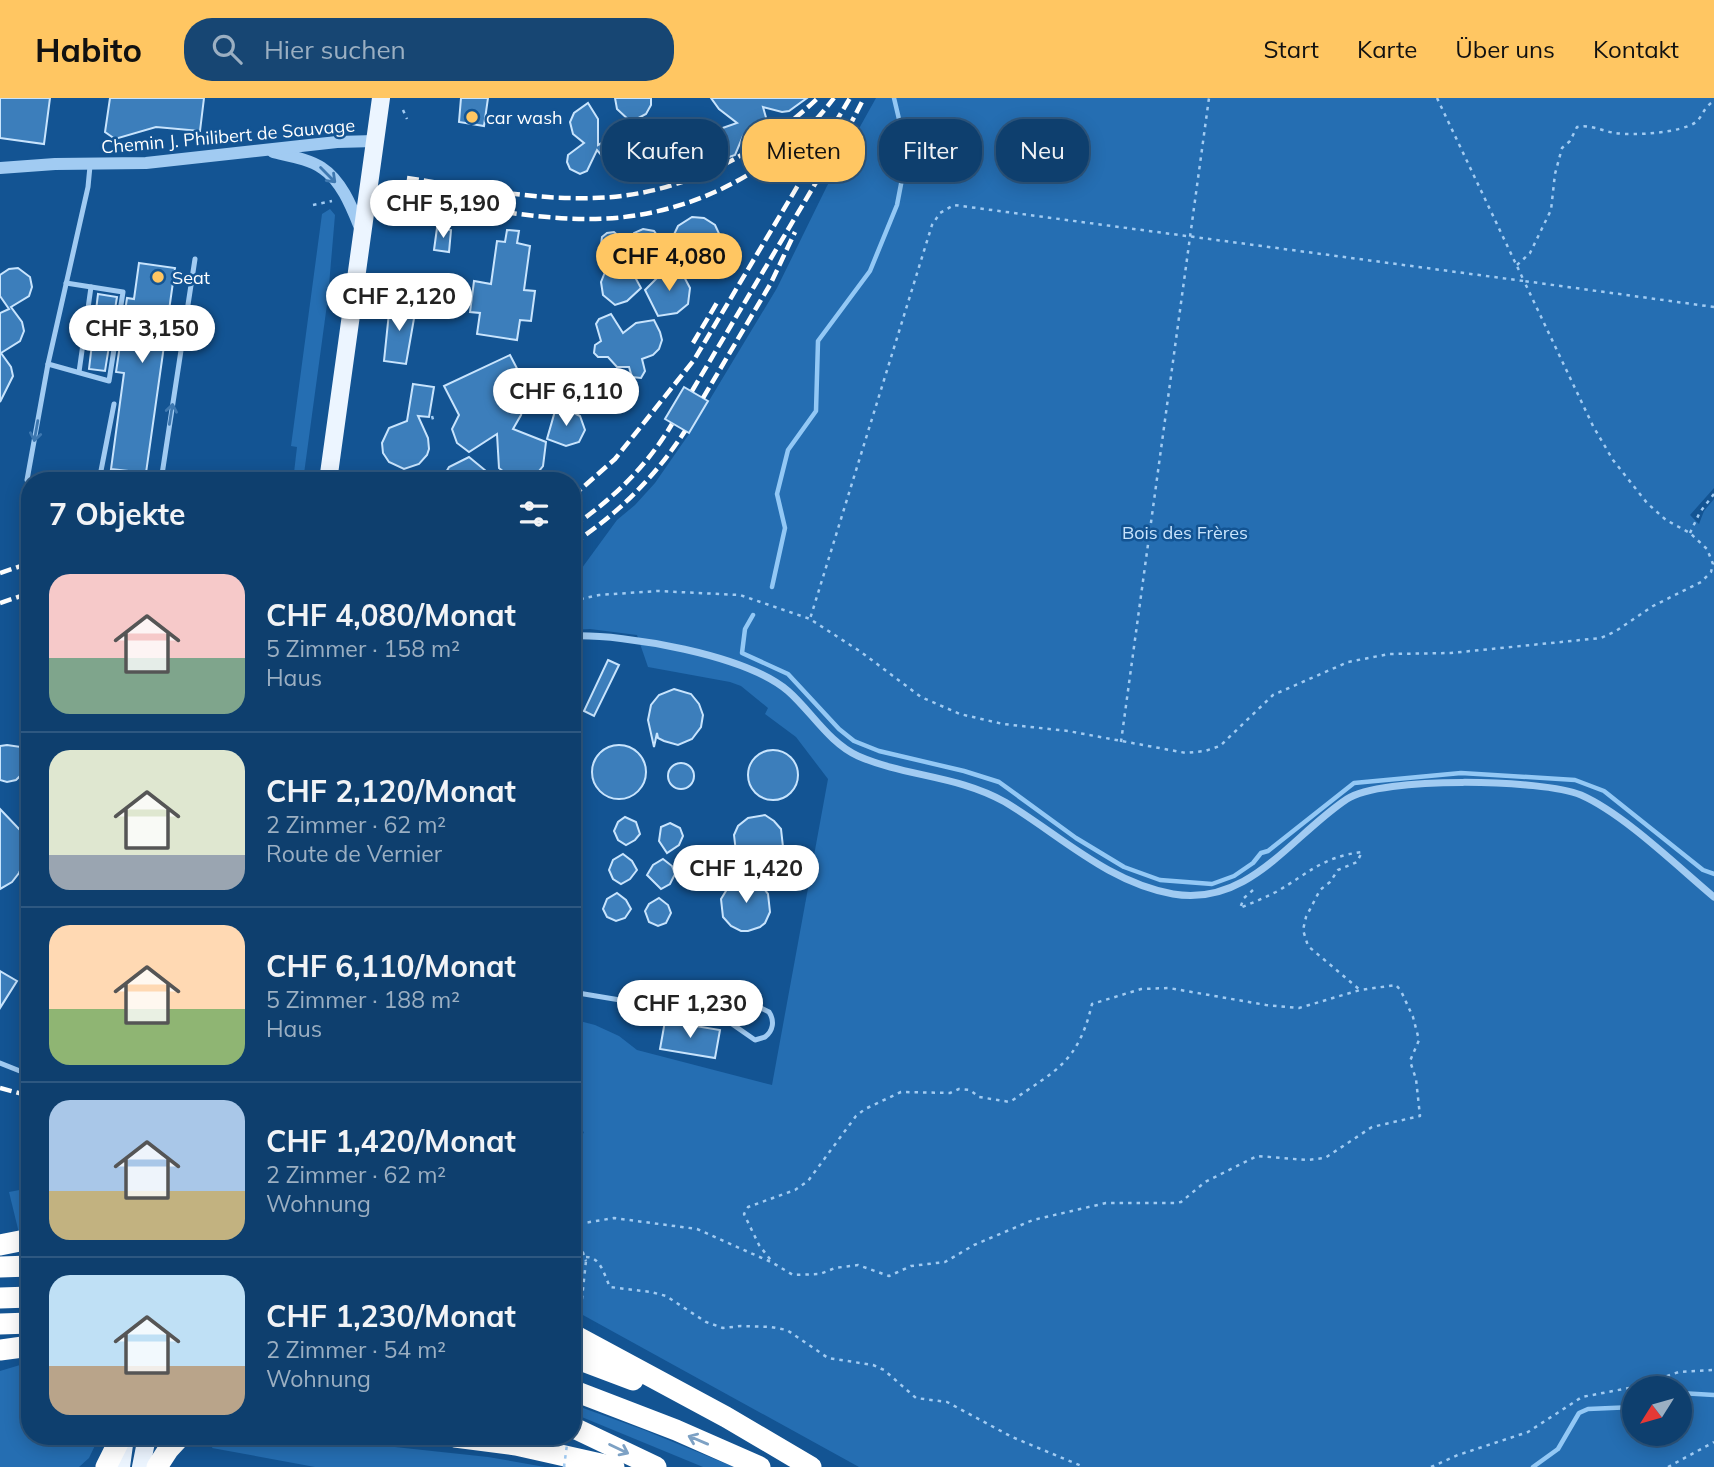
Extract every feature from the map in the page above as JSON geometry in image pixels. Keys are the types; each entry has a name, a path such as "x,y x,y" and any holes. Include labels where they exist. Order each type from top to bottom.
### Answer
{"highway":[{"path":"0,1245 21,1241"},
{"path":"0,1267 21,1266"},
{"path":"0,1298 21,1297"},
{"path":"0,1324 21,1323"},
{"path":"581,1339 726,1417 811,1467"},
{"path":"0,1350 21,1347"},
{"path":"581,1361 726,1417"},
{"path":"581,1394 676,1430 760,1467"},
{"path":"581,1431 655,1465"},
{"path":"106,1467 118,1445"},
{"path":"157,1467 173,1445"},
{"path":"520,1445 614,1467"}],"main road":[{"path":"329,472 381,98"},
{"path":"121,1467 122,1445"},
{"path":"141,1467 145,1445"}],"street":[{"name":"Chemin J. Philibert de Sauvage","path":"0,168 55,164 146,163 337,142 375,141"},
{"path":"266,150 323,168 345,195 362,232"},
{"path":"581,636 603,637 684,650 707,655 766,676 786,689 852,753 984,791 1028,816 1101,867 1148,888 1177,895 1211,894 1237,886 1260,872 1342,803 1360,793 1435,783 1541,787 1573,792 1603,807 1714,897"}],"lane":[{"path":"28,472 48,364 88,187 90,165"},
{"path":"162,472 195,259"},
{"path":"48,364 109,381 122,292 66,283"},
{"path":"79,372 91,287"},
{"path":"101,472 114,404"},
{"path":"581,994 722,1017 755,1040 765,1037 772,1028 769,1012 757,1006 722,1017"},
{"path":"0,1063 21,1071"}],"path":[{"path":"1121,741 1209,98"},
{"path":"581,599 634,592 740,595 810,620 878,664 921,697 943,708 1003,724 1068,731 1186,753 1213,749 1226,742 1273,695 1320,673 1365,658 1404,652 1464,652 1592,639 1609,635 1653,606 1701,582 1711,572 1713,564 1710,555 1690,533 1667,520 1647,503 1613,460 1593,426 1437,98"},
{"path":"1517,265 1530,253 1551,210 1555,174 1562,148 1570,141 1577,127 1585,125 1617,134 1667,132 1695,123 1703,110 1714,101"},
{"path":"403,110 407,119"},
{"path":"313,205 335,200"},
{"path":"810,620 932,225 940,213 950,206 960,205 1714,307"},
{"path":"432,416 434,423"},
{"path":"1690,533 1700,512 1714,494"},
{"path":"1260,872 1258,886 1244,898 1240,908 1276,891 1320,863 1346,854 1362,852 1357,862 1338,870 1320,890 1306,917 1303,930 1308,946 1360,990"},
{"path":"581,1224 614,1218 697,1229 773,1263 793,1275 820,1274 835,1268 858,1265 889,1276 911,1266 945,1262 993,1236 1045,1217 1107,1203 1181,1202 1205,1182 1257,1156 1307,1160 1325,1158 1372,1127 1420,1116 1416,1079 1410,1061 1419,1040 1413,1017 1396,985 1360,990 1299,1008 1188,989 1140,989 1092,1004 1086,1032 1063,1065 1010,1102 979,1097 970,1090 950,1093 908,1091 894,1095 856,1116 813,1175 802,1185 745,1210 744,1214 754,1236 773,1263"},
{"path":"581,1247 586,1259 581,1306"},
{"path":"586,1259 593,1257 599,1262 610,1287 666,1296 706,1322 723,1328 771,1327 787,1330 828,1358 873,1365 884,1370 916,1398 947,1402 1012,1437 1084,1467"},
{"path":"1431,1467 1458,1455 1528,1432 1582,1397 1634,1387 1679,1372 1714,1370"},
{"path":"1668,1467 1714,1442"},
{"path":"564,1467 567,1445"}],"green space":[{"name":"Bois des Frères","path":"876,98 1714,98 1714,488 1690,515 1699,524 1704,511 1714,499 1714,1467 859,1467 581,1314 581,1138 584,1132 581,1130 581,1021 619,1036 637,1050 772,1085 828,779 796,737 765,714 768,708 741,686 648,667 637,635 581,630 581,569 617,520 655,483 689,434 777,288 829,182 865,182 864,119"},
{"path":"330,209 335,215 328,297 304,472 294,472 297,447 291,446 322,214"},
{"path":"21,1190 21,1233 19,1233 9,1192"},
{"path":"21,1365 21,1445 95,1445 89,1458 79,1467 0,1467 0,1371"},
{"path":"581,1407 734,1467 703,1467 581,1417"},
{"path":"213,1445 376,1445 488,1457 545,1467 315,1467 212,1448"}],"building":[{"path":"0,98 50,98 44,144 0,138"},
{"path":"110,98 204,98 200,131 156,127 115,139 105,132"},
{"name":"car wash","path":"461,98 488,98 484,126 459,122"},
{"path":"615,98 651,98 646,114 637,119 628,119 617,109"},
{"path":"711,98 807,98 789,111 763,107 766,119 742,119 742,138 735,155 728,158 728,126 737,123 719,109"},
{"path":"588,103 598,119 598,145 602,143 602,156 597,150 587,171 580,174 570,169 567,162 568,155 584,143 573,134 570,122 574,113"},
{"path":"692,217 704,218 715,225 721,238 719,251 711,260 701,264 674,263 680,258 670,243 678,226"},
{"path":"437,228 451,230 449,252 434,250"},
{"path":"643,229 654,231 663,244 652,259 614,256 601,245 602,237 607,233 614,232 627,243 634,233"},
{"path":"507,230 519,231 517,243 530,246 524,290 535,291 531,321 520,320 517,340 477,334 480,313 470,312 474,281 491,284 497,241 505,242"},
{"path":"624,257 641,288 627,301 615,305 603,295 601,282 605,272"},
{"path":"139,263 175,268 146,472 111,469 124,373 116,372 127,298 134,299"},
{"path":"18,268 30,277 32,287 29,296 11,307 22,322 24,331 20,341 1,353 11,367 13,376 0,402 0,313 9,309 0,296 0,275 9,269"},
{"path":"681,271 690,288 688,304 677,313 658,316 645,290 662,273"},
{"path":"98,294 117,297 105,371 89,369"},
{"path":"390,303 416,307 406,364 384,361"},
{"path":"611,314 623,333 636,323 654,320 660,332 662,340 659,349 653,355 642,359 645,371 641,378 632,377 629,367 617,367 608,357 598,357 594,353 595,345 601,341 596,324 599,319"},
{"path":"510,355 525,384 539,377 555,382 558,392 555,406 540,406 525,400 513,429 546,442 543,466 538,472 504,472 499,468 497,434 469,452 457,443 452,429 459,415 444,386"},
{"path":"413,384 434,387 429,417 418,416 428,438 429,449 419,464 404,469 389,462 383,453 382,443 389,428 407,421"},
{"path":"684,387 708,401 689,433 665,419"},
{"path":"568,410 580,416 585,430 579,442 566,446 547,439 555,411"},
{"path":"469,457 486,472 446,472 449,467"},
{"path":"608,660 619,665 594,716 584,711"},
{"path":"674,689 691,694 699,704 703,715 701,727 692,739 678,745 658,738 657,733 654,747 648,720 651,705 659,695"},
{"path":"619,745 638,753 646,772 638,791 619,799 600,791 592,772 600,753"},
{"path":"0,746 21,747 21,775 16,780 0,780"},
{"path":"773,750 791,757 798,775 791,793 773,800 755,793 748,775 755,757"},
{"path":"681,763 690,767 694,776 690,785 681,789 672,785 668,776 672,767"},
{"path":"0,809 21,831 21,869 12,882 0,889"},
{"path":"765,815 781,829 783,847 772,862 751,869 736,852 734,835 738,826 748,818"},
{"path":"625,817 636,822 640,834 626,845 618,840 614,831 618,822"},
{"path":"670,823 680,828 683,836 679,845 667,853 659,841 661,827"},
{"path":"623,854 632,861 637,870 630,879 621,884 613,879 609,870 613,860"},
{"path":"663,859 672,866 675,874 670,884 661,889 647,875 653,865"},
{"path":"750,878 768,894 770,912 760,927 741,931 731,926 723,917 721,899 729,886"},
{"path":"617,893 626,900 631,909 625,918 616,921 607,917 603,909 607,899"},
{"path":"659,898 668,905 671,913 666,923 658,926 649,922 645,911 649,904"},
{"path":"0,971 17,981 0,1008"},
{"path":"665,1021 720,1030 715,1058 660,1049"}],"waterway":[{"path":"772,587 785,528 777,494 788,450 816,411 818,341 870,271 897,205 907,153 894,98"},
{"path":"753,615 745,629 742,653 788,674 839,729 854,741 879,751 999,782 1076,838 1124,867 1160,880 1212,884 1234,876 1354,783 1461,773 1575,780 1604,791 1703,870 1714,874"},
{"path":"1692,1394 1714,1395"},
{"path":"1533,1467 1558,1449 1579,1413 1588,1409 1622,1408"}],"railway":[{"path":"407,178 547,197 625,196 656,190 686,181 742,155 769,138 818,98"},
{"path":"404,196 520,214 567,218 625,217 660,211 726,187 757,169 785,149 811,125 834,98"},
{"path":"581,489 615,459 694,360 850,98"},
{"path":"692,391 864,98"},
{"path":"703,398 771,283 795,232"},
{"path":"693,343 718,301"},
{"path":"581,520 628,481 652,454 672,424"},
{"path":"581,537 635,494 685,431"},
{"path":"0,573 21,566"},
{"path":"0,603 21,596"},
{"path":"0,1088 21,1094"}],"place":[{"name":"car wash","path":"472,117"},
{"name":"Seat","path":"158,277"}]}
